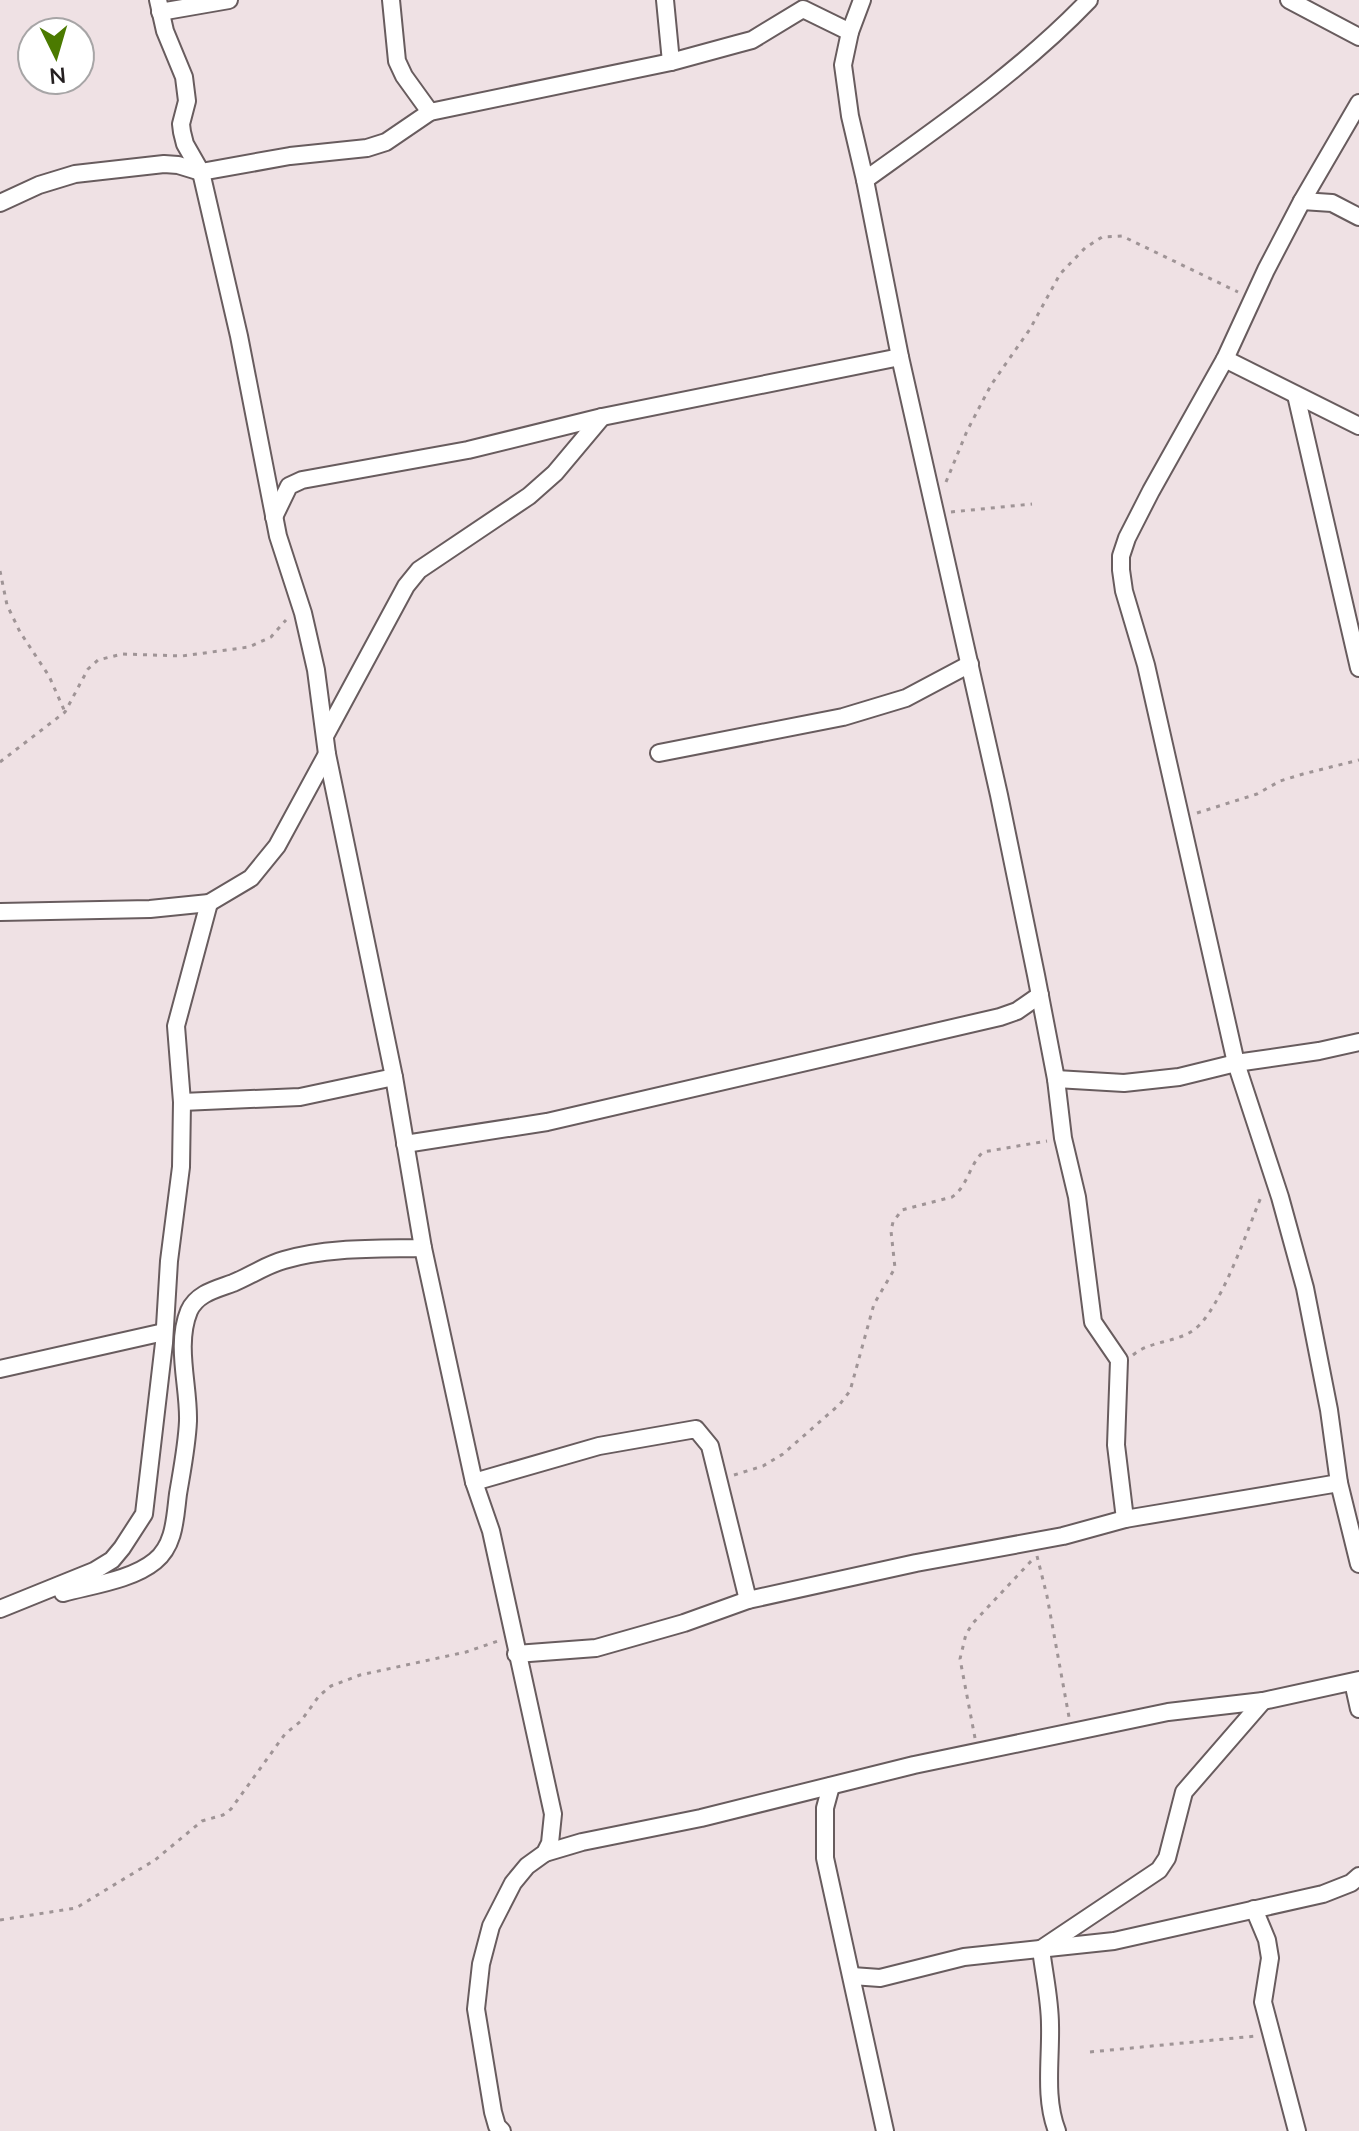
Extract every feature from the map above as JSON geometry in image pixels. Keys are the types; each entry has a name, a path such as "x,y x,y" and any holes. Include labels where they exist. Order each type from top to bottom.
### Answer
{"street":[{"path":"229,0 159,6 187,92 181,124 185,144 201,172 239,336 274,517 316,670 327,754 394,1077 423,1248 474,1482 491,1531 553,1814 562,1829 582,1842"},
{"path":"391,0 397,61 430,112"},
{"path":"665,0 671,62"},
{"path":"862,0 850,32 843,65 845,88 900,357 970,664 1040,995 1056,1079 1063,1138 1077,1197 1093,1322 1117,1356 1116,1445 1125,1519"},
{"path":"865,180 967,108 1064,26 1089,0"},
{"path":"1289,0 1359,37"},
{"path":"0,203 39,185 75,174 164,164 201,172 290,156 367,148 386,142 430,112 671,62 752,40 803,9 850,32"},
{"path":"1359,103 1302,201 1225,359 1151,491 1121,556 1124,591 1146,665 1236,1063 1272,1172 1305,1288 1329,1410 1339,1483 1359,1564"},
{"path":"1302,201 1332,203 1359,217"},
{"path":"274,517 289,486 302,480 468,450 602,417 900,357"},
{"path":"1225,359 1359,426"},
{"path":"1296,395 1359,668"},
{"path":"325,736 406,586 419,570 529,496 555,473 602,417"},
{"path":"659,753 843,717 906,698 970,664"},
{"path":"0,912 150,909 209,903 251,878 277,846 327,754"},
{"path":"0,1610 94,1571 112,1560 144,1514 181,1167 182,1102 176,1026 209,903"},
{"path":"405,1144 547,1122 1017,1011 1040,995"},
{"path":"1017,1011 1046,1029"},
{"path":"1056,1079 1124,1083 1179,1077 1236,1063 1359,1042"},
{"path":"182,1102 300,1097 394,1077"},
{"path":"0,1610 134,1573 155,1561 168,1546 175,1521 188,1420 183,1343 186,1321 197,1299 281,1261 297,1257 356,1250 423,1248"},
{"path":"0,1369 164,1332"},
{"path":"474,1482 599,1446 696,1429 710,1446 748,1600"},
{"path":"516,1654 596,1648 684,1623 748,1600 916,1563 1063,1536 1125,1519 1339,1483"},
{"path":"502,2131 493,2112 476,2009 481,1964 491,1926 513,1883 527,1866 545,1853 914,1765 1168,1712 1263,1701 1356,1681 1359,1709"},
{"path":"1041,1949 1159,1870 1167,1858 1184,1792 1263,1701"},
{"path":"831,1786 825,1808 825,1858 885,2131"},
{"path":"545,1853 550,1843 553,1814"},
{"path":"852,1976 880,1978 964,1957 1114,1941 1323,1894 1351,1883 1359,1876"},
{"path":"1254,1909 1267,1940 1270,1958 1263,2002 1297,2131"},
{"path":"1041,1949 1050,2021 1051,2103 1057,2131"}],"path":[{"path":"944,491 948,474 991,385 1030,329 1060,274 1102,237 1122,236 1253,299"},
{"path":"935,513 1032,504"},
{"path":"0,571 7,605 20,632 49,676 65,712"},
{"path":"0,762 65,712 88,669 98,660 122,654 182,656 249,647 271,637 287,619 297,597"},
{"path":"1181,816 1240,800 1303,774 1359,760"},
{"path":"719,1481 763,1466 783,1454 840,1404 850,1391 874,1304 895,1268 891,1231 898,1213 958,1193 976,1158 983,1152 1063,1138"},
{"path":"1117,1382 1133,1354 1144,1346 1183,1336 1201,1323 1223,1289 1272,1172"},
{"path":"978,1753 961,1651 973,1623 1037,1555 1071,1733"},
{"path":"0,1920 76,1908 155,1860 202,1821 223,1815 231,1809 285,1734 301,1721 319,1696 331,1686 360,1675 466,1652 513,1636"},
{"path":"1090,2052 1271,2034"}]}
